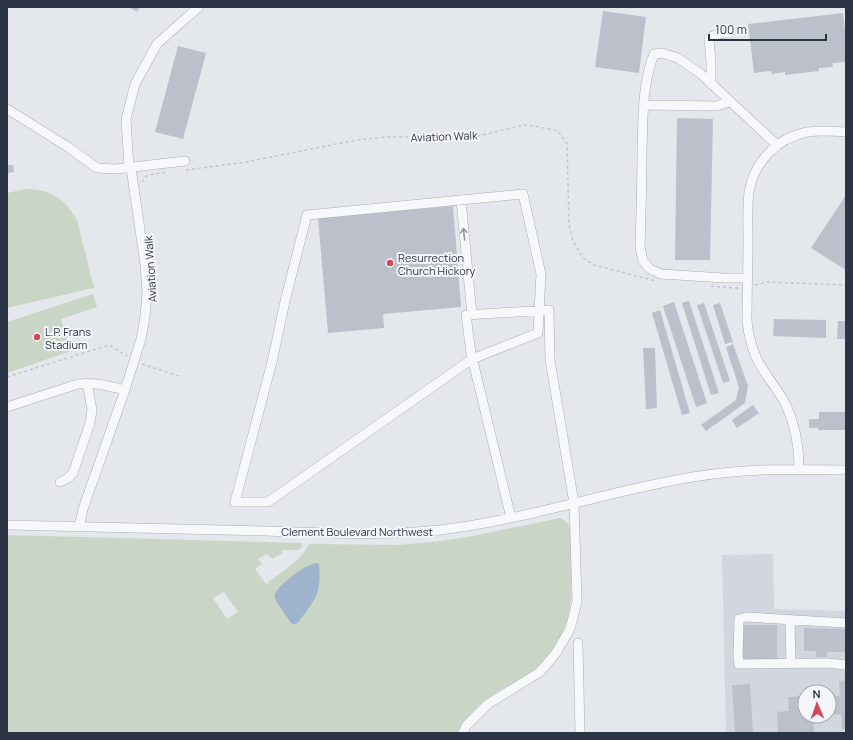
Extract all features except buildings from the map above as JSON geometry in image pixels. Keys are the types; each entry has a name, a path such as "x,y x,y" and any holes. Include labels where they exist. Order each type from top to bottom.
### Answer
{"street":[{"path":"79,527 83,509 125,390 141,339 145,317 147,294 145,264 130,168 126,119 135,84 157,44 199,7"},
{"path":"711,84 709,39 715,34 729,33"},
{"path":"747,283 724,278 661,274 650,269 643,261 640,247 644,105 648,71 654,54 662,53 678,58 701,74 778,145"},
{"path":"644,105 716,106 730,102"},
{"path":"7,108 68,147 97,168 116,170 185,166"},
{"path":"800,469 795,429 785,403 757,359 748,331 748,207 750,192 755,174 762,161 778,145 794,136 807,132 846,132"},
{"path":"522,194 541,274 538,333 472,359 268,502 234,502 272,362 286,297 307,215 461,200 522,194"},
{"path":"461,200 472,314"},
{"path":"463,733 466,726 488,704 540,672 556,653 570,629 577,602 574,503 550,360 549,310 466,315 472,359 510,518"},
{"path":"60,482 68,478 73,473 90,423 92,410 87,383"},
{"path":"7,408 78,384 100,384 125,390"},
{"name":"Clement Boulevard Northwest","path":"7,525 343,533 404,533 474,525 510,518 617,492 693,477 748,471 800,469 846,470"},
{"path":"846,623 747,617 739,619 738,656 739,664 828,663 846,665"},
{"path":"790,620 791,663"},
{"path":"578,643 580,733"}],"path":[{"name":"Aviation Walk","path":"185,166 246,162 357,140 388,137 478,136 524,125 536,126 558,132 567,144 569,225 573,241 584,258 594,265 660,282"},
{"path":"142,182 148,175 171,172"},
{"path":"712,286 734,288 747,283 767,282 846,285"},
{"path":"7,377 109,345 128,357 126,361"},
{"path":"140,364 182,377"}],"shaded area":[{"path":"773,554 774,609 846,611 846,733 726,733 722,555"}],"green space":[{"path":"26,189 35,189 50,193 67,206 77,220 94,288 7,308 7,193"},
{"name":"L.P. Frans Stadium","path":"93,294 97,307 61,319 71,351 7,373 7,322"},
{"path":"560,518 564,520 571,532 571,600 568,618 560,638 548,656 533,671 500,690 482,703 472,712 457,733 7,733 7,535 302,543 302,547 298,550 282,550 283,553 272,559 267,554 258,559 262,564 255,569 266,584 301,556 309,544 397,545 468,537","holes":["224,592 238,612 227,619 213,598"]}],"water":[{"path":"316,563 319,564 320,576 316,596 298,622 295,624 291,623 276,601 275,594 285,582 296,573"}],"place":[{"name":"Resurrection Church Hickory","path":"390,263"},
{"name":"L.P. Frans Stadium","path":"37,337"}]}
